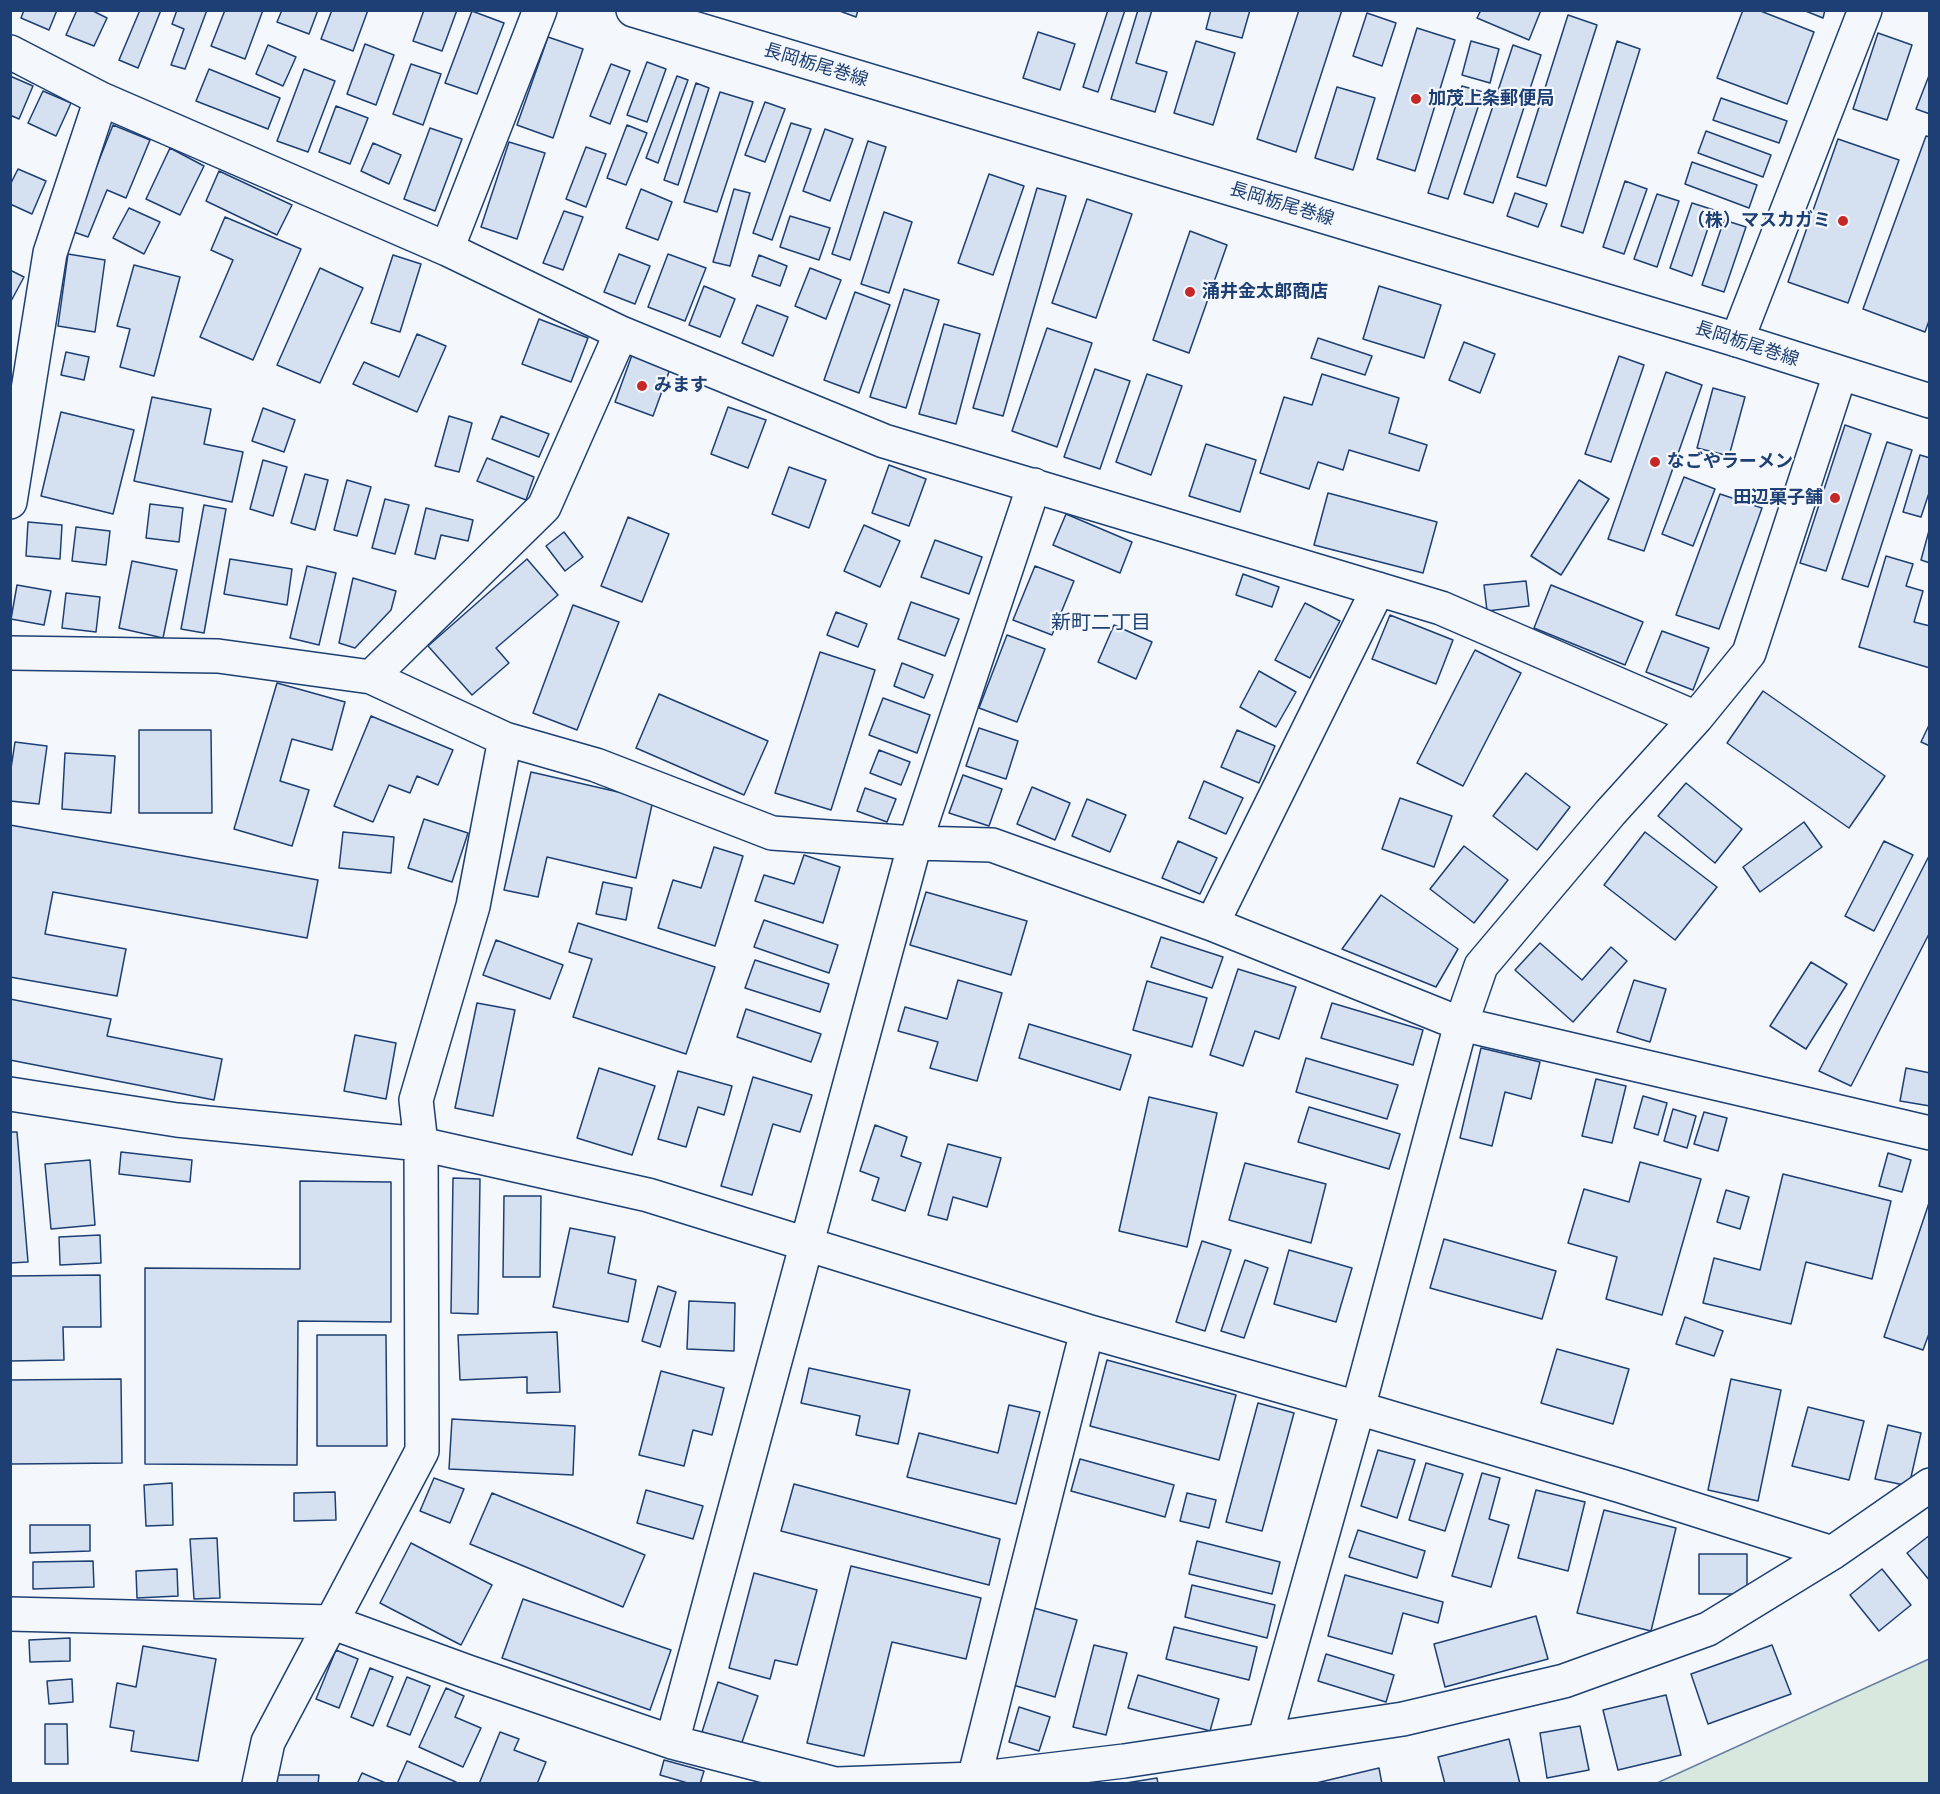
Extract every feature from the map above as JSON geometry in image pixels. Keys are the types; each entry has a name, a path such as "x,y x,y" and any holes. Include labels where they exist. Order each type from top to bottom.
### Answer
{"street":[{"path":"447,249 540,10"},
{"name":"長岡栃尾巻線","path":"633,10 1737,340 1929,401"},
{"path":"1737,340 1865,10"},
{"path":"10,52 101,99 447,249 621,333 884,441 1441,608 1696,718"},
{"path":"10,502 50,253 101,99"},
{"path":"371,677 544,507 621,333"},
{"path":"1265,1738 1358,1408 1461,1024 1481,966 1610,813 1696,718 1749,653 1840,374"},
{"path":"672,1742 915,843 1034,485"},
{"path":"1212,924 1378,589"},
{"path":"10,653 218,656 371,677 505,740 596,765 772,833 915,843 992,845 1212,924 1461,1024 1929,1133"},
{"path":"259,1784 268,1742 422,1451 421,1144 416,1100 473,906 505,740"},
{"path":"10,1094 177,1120 421,1144 648,1195 1087,1330 1621,1486 1832,1553"},
{"path":"974,1779 1087,1330"},
{"path":"10,1614 331,1622 672,1742 836,1784 974,1779 1125,1761 1265,1738 1403,1719 1564,1681 1707,1629 1832,1553 1929,1485"}],"shaded area":[{"path":"1929,1659 1929,1783 1657,1783"}],"building":[{"path":"24,10 57,10 49,30 21,18"},
{"path":"77,10 91,10 107,18 94,46 66,35"},
{"path":"140,10 161,10 138,68 119,60"},
{"path":"177,10 207,10 185,69 171,65 184,29 172,24"},
{"path":"225,10 263,10 245,59 211,46"},
{"path":"282,10 318,10 309,34 277,22"},
{"path":"332,10 368,10 353,51 321,39"},
{"path":"424,10 457,10 442,51 413,41"},
{"path":"837,10 858,10 856,17"},
{"path":"1108,10 1125,10 1098,92 1083,87"},
{"path":"1138,10 1152,10 1136,63 1167,72 1155,112 1111,99"},
{"path":"1211,10 1250,10 1242,38 1206,29"},
{"path":"1299,10 1342,10 1296,152 1257,139"},
{"path":"1481,10 1541,10 1529,40 1477,18"},
{"path":"1743,10 1758,10 1814,32 1787,104 1717,78"},
{"path":"1803,10 1825,10 1823,18"},
{"path":"472,11 504,23 477,94 445,83"},
{"path":"1367,13 1396,23 1382,66 1353,56"},
{"path":"1568,15 1597,25 1546,186 1517,177"},
{"name":"加茂上条郵便局","path":"1417,28 1455,40 1415,171 1377,159"},
{"path":"1038,32 1075,44 1060,90 1023,78"},
{"path":"1878,33 1912,45 1887,120 1853,109"},
{"path":"548,37 583,49 553,138 517,125"},
{"path":"1196,41 1235,53 1213,125 1174,113"},
{"path":"1471,41 1499,49 1490,83 1462,75"},
{"path":"1617,41 1640,49 1583,233 1561,226"},
{"path":"365,44 394,55 376,105 347,94"},
{"path":"268,45 296,57 283,86 256,74"},
{"path":"1513,45 1541,55 1493,203 1464,194"},
{"path":"647,62 666,69 647,122 627,115"},
{"path":"411,64 441,74 423,125 393,114"},
{"path":"611,64 630,71 610,124 590,116"},
{"path":"209,69 280,98 268,129 196,101"},
{"path":"304,69 335,81 308,152 277,141"},
{"path":"1930,73 1930,114 1916,109"},
{"path":"10,76 33,86 19,119 10,115"},
{"path":"677,76 688,80 658,163 646,158"},
{"path":"696,83 709,88 678,185 664,180"},
{"path":"1462,86 1483,92 1448,199 1428,193"},
{"path":"1337,87 1375,98 1353,170 1315,158"},
{"path":"43,91 71,103 56,136 28,123"},
{"path":"720,92 753,102 717,212 684,202"},
{"path":"1721,98 1787,121 1779,143 1713,120"},
{"path":"765,102 785,109 765,162 745,155"},
{"path":"336,106 368,118 350,164 319,152"},
{"path":"791,123 811,129 772,240 753,233"},
{"path":"113,125 150,140 126,198 107,190 88,237 71,231"},
{"path":"627,125 647,133 626,185 607,178"},
{"path":"430,128 462,139 435,211 404,199"},
{"path":"825,129 853,139 830,201 803,191"},
{"path":"1706,131 1771,155 1763,177 1698,153"},
{"path":"1926,136 1930,137 1930,318 1925,332 1863,309"},
{"name":"（株）マスカガミ","path":"1838,139 1899,160 1848,303 1788,282"},
{"path":"868,141 886,147 850,260 832,254"},
{"path":"509,142 545,153 517,239 481,227"},
{"path":"373,143 401,155 389,184 361,171"},
{"path":"586,147 606,154 586,207 566,199"},
{"path":"170,148 204,166 180,215 146,199"},
{"path":"1692,162 1757,185 1749,208 1685,184"},
{"path":"18,169 46,181 32,214 10,204 10,185"},
{"path":"219,171 292,205 277,235 206,201"},
{"path":"989,174 1024,186 993,275 958,263"},
{"path":"1625,181 1647,189 1624,254 1603,247"},
{"path":"1037,188 1066,196 1003,416 973,408"},
{"path":"641,189 672,202 658,240 626,228"},
{"path":"734,189 750,193 730,266 713,262"},
{"path":"1515,193 1547,204 1538,227 1507,216"},
{"path":"1657,194 1679,201 1657,267 1634,259"},
{"path":"1087,199 1132,214 1096,318 1052,303"},
{"path":"1692,203 1714,210 1692,276 1670,268"},
{"path":"129,208 160,222 144,254 113,238"},
{"path":"564,211 583,217 563,270 543,263"},
{"path":"884,212 912,222 889,293 861,284"},
{"path":"790,216 830,228 819,260 780,247"},
{"path":"225,217 301,249 253,360 200,337 233,260 211,250"},
{"path":"1724,220 1746,227 1724,292 1702,285"},
{"name":"涌井金太郎商店","path":"1190,231 1227,245 1189,353 1153,340"},
{"path":"68,254 105,260 95,332 58,326"},
{"path":"619,254 650,266 635,304 604,292"},
{"path":"668,254 706,268 685,321 648,307"},
{"path":"393,255 421,264 400,332 371,323"},
{"path":"759,255 787,266 780,286 752,276"},
{"path":"134,265 180,277 154,376 120,367 130,329 117,326"},
{"path":"320,268 363,288 320,383 277,365"},
{"path":"810,268 841,280 826,319 795,306"},
{"path":"10,270 24,277 10,303"},
{"path":"704,286 735,299 720,337 689,325"},
{"path":"1379,286 1441,305 1424,358 1363,339"},
{"path":"904,289 939,300 906,408 870,397"},
{"path":"855,292 890,305 859,393 824,380"},
{"path":"757,305 788,317 773,356 742,343"},
{"path":"539,319 588,338 571,382 522,364"},
{"path":"944,324 980,334 956,424 919,414"},
{"path":"1047,328 1092,343 1057,447 1012,431"},
{"path":"417,334 446,346 417,412 353,384 364,362 399,377"},
{"path":"1318,338 1372,356 1365,375 1311,358"},
{"path":"1464,342 1495,354 1480,393 1449,380"},
{"path":"66,352 89,357 84,380 61,375"},
{"name":"みます","path":"632,355 670,369 653,416 615,402"},
{"path":"1619,356 1644,365 1611,462 1585,454"},
{"path":"1095,369 1130,381 1100,469 1064,457"},
{"name":"なごやラーメン","path":"1666,372 1702,385 1644,551 1608,539"},
{"path":"1147,374 1182,386 1151,475 1116,462"},
{"path":"1322,374 1399,398 1389,433 1427,445 1419,471 1349,450 1343,470 1318,462 1309,489 1260,473 1284,397 1312,405"},
{"path":"1713,388 1745,397 1729,456 1697,448"},
{"path":"152,397 211,409 204,444 243,452 232,502 134,481"},
{"path":"728,407 766,420 748,468 711,454"},
{"path":"263,408 295,420 284,452 252,441"},
{"path":"61,412 134,430 113,514 41,496"},
{"path":"449,416 472,423 459,472 435,466"},
{"path":"501,416 549,434 539,457 492,439"},
{"name":"田辺菓子舗","path":"1845,425 1871,434 1826,571 1800,563"},
{"path":"1887,442 1912,450 1868,587 1842,579"},
{"path":"1206,444 1256,460 1240,512 1189,496"},
{"path":"1920,455 1930,458 1930,490 1921,517 1903,512"},
{"path":"487,458 534,477 526,500 477,481"},
{"path":"263,460 287,467 273,516 250,509"},
{"path":"889,465 926,479 909,526 872,513"},
{"path":"789,467 826,480 809,528 772,514"},
{"path":"305,474 328,480 315,530 291,523"},
{"path":"1684,477 1715,489 1693,546 1662,534"},
{"path":"347,480 371,487 357,536 334,530"},
{"path":"1579,480 1609,499 1561,575 1531,556"},
{"path":"1328,493 1437,522 1423,573 1314,545"},
{"path":"1720,494 1762,508 1719,629 1676,615"},
{"path":"385,499 409,505 395,554 372,548"},
{"path":"150,504 183,508 179,542 146,538"},
{"path":"204,505 226,509 204,633 181,629"},
{"path":"426,508 473,520 468,541 441,535 435,559 415,554"},
{"path":"1066,514 1132,542 1120,573 1053,545"},
{"path":"628,517 669,534 642,602 601,586"},
{"path":"28,522 62,525 60,559 26,556"},
{"path":"864,525 900,541 880,587 844,571"},
{"path":"76,527 110,531 106,565 72,561"},
{"path":"1930,527 1930,563 1921,560"},
{"path":"564,532 583,557 565,571 546,546"},
{"path":"935,540 982,557 969,594 921,577"},
{"path":"1886,556 1913,564 1906,586 1923,591 1914,622 1930,626 1930,668 1859,647"},
{"path":"230,559 292,569 287,605 224,594"},
{"path":"527,559 558,595 496,648 509,663 472,695 428,646"},
{"path":"132,561 177,570 163,638 119,628"},
{"path":"307,566 336,573 319,645 290,638"},
{"path":"1035,566 1074,581 1052,635 1013,620"},
{"path":"1243,574 1279,587 1272,607 1236,595"},
{"path":"353,578 396,591 391,610 355,648 339,643"},
{"path":"1526,581 1529,606 1487,611 1484,585"},
{"path":"17,585 51,591 44,625 11,619"},
{"path":"1551,585 1643,622 1625,665 1534,628"},
{"path":"66,593 100,597 96,632 62,628"},
{"path":"911,602 959,619 945,656 898,639"},
{"path":"1305,603 1340,621 1310,678 1275,660"},
{"path":"573,605 619,622 577,730 533,713"},
{"path":"836,612 867,624 858,647 827,635"},
{"path":"1390,615 1453,640 1436,684 1372,659"},
{"path":"1114,625 1152,642 1136,679 1098,662"},
{"path":"1662,631 1709,648 1693,690 1646,672"},
{"path":"1007,635 1045,649 1017,722 979,708"},
{"path":"1475,650 1521,673 1463,786 1417,763"},
{"path":"820,652 875,670 831,810 775,793"},
{"path":"902,663 933,675 924,698 894,686"},
{"path":"1259,671 1296,692 1276,727 1240,707"},
{"path":"277,683 345,702 332,750 292,739 280,781 309,790 292,846 234,829"},
{"path":"1763,691 1885,776 1849,828 1727,743"},
{"path":"659,694 768,741 744,795 636,748"},
{"path":"883,698 930,715 917,753 869,735"},
{"path":"371,716 453,750 438,785 417,776 410,793 389,785 373,822 334,806"},
{"path":"1930,723 1930,746 1921,742"},
{"path":"979,728 1018,741 1006,779 966,766"},
{"path":"139,730 211,730 212,813 139,813"},
{"path":"1237,730 1275,746 1259,783 1221,767"},
{"path":"15,742 47,746 39,804 10,801 10,775"},
{"path":"879,750 910,762 901,785 870,773"},
{"path":"65,753 115,756 111,813 62,809"},
{"path":"531,772 653,800 636,878 547,857 538,897 504,890"},
{"path":"1526,773 1570,807 1537,850 1493,816"},
{"path":"963,775 1002,789 989,826 949,813"},
{"path":"1204,781 1243,798 1226,834 1189,818"},
{"path":"1686,783 1742,829 1715,863 1658,816"},
{"path":"1032,787 1070,803 1055,840 1017,824"},
{"path":"865,788 896,799 887,822 857,811"},
{"path":"1400,798 1452,816 1434,867 1382,849"},
{"path":"1087,799 1126,815 1110,852 1072,836"},
{"path":"424,819 468,833 452,882 408,868"},
{"path":"1804,822 1822,847 1760,892 1743,867"},
{"path":"10,825 318,880 307,938 53,892 45,934 126,949 117,996 10,977"},
{"path":"343,832 394,837 391,873 339,868"},
{"path":"1645,832 1717,887 1675,940 1604,885"},
{"path":"1178,841 1217,858 1200,894 1162,878"},
{"path":"1884,841 1913,855 1874,931 1845,916"},
{"path":"1464,846 1508,880 1474,923 1430,889"},
{"path":"714,847 743,856 715,946 658,928 673,880 701,888"},
{"path":"1930,854 1930,932 1851,1086 1819,1071"},
{"path":"804,855 840,867 823,923 755,901 764,875 794,884"},
{"path":"603,882 632,888 626,920 596,914"},
{"path":"926,892 1027,921 1011,975 910,945"},
{"path":"1381,895 1458,949 1436,987 1342,949"},
{"path":"764,920 838,945 829,973 754,947"},
{"path":"578,923 715,967 686,1054 573,1017 592,959 569,952"},
{"path":"1161,937 1223,957 1212,988 1151,967"},
{"path":"496,940 563,965 550,999 483,975"},
{"path":"1540,943 1582,980 1611,947 1627,961 1573,1022 1515,970"},
{"path":"755,960 829,984 820,1012 745,988"},
{"path":"1811,962 1847,984 1806,1049 1770,1026"},
{"path":"1238,969 1296,987 1279,1039 1255,1031 1243,1066 1210,1055"},
{"path":"958,980 1002,993 977,1081 930,1068 938,1042 898,1031 905,1007 947,1019"},
{"path":"1634,980 1666,989 1650,1042 1617,1032"},
{"path":"1147,981 1207,998 1192,1047 1133,1030"},
{"path":"10,999 111,1019 107,1036 222,1059 214,1100 10,1060"},
{"path":"477,1003 515,1010 493,1116 455,1108"},
{"path":"1332,1003 1423,1030 1413,1065 1321,1038"},
{"path":"746,1009 821,1034 811,1062 737,1037"},
{"path":"1029,1024 1131,1055 1120,1090 1019,1058"},
{"path":"355,1035 396,1043 386,1099 344,1091"},
{"path":"1481,1048 1540,1062 1531,1099 1505,1092 1492,1146 1460,1138"},
{"path":"1306,1058 1398,1085 1387,1119 1296,1092"},
{"path":"599,1068 655,1086 632,1155 577,1138"},
{"path":"1906,1068 1930,1073 1930,1106 1900,1101"},
{"path":"678,1071 732,1086 724,1115 698,1107 686,1147 658,1139"},
{"path":"753,1077 812,1095 800,1132 773,1124 752,1195 721,1186"},
{"path":"1596,1079 1626,1086 1612,1143 1582,1136"},
{"path":"1643,1096 1667,1103 1658,1135 1634,1128"},
{"path":"1149,1097 1217,1113 1187,1247 1119,1231"},
{"path":"1309,1107 1400,1134 1389,1169 1298,1142"},
{"path":"1673,1109 1696,1116 1687,1148 1664,1141"},
{"path":"1704,1112 1727,1118 1718,1151 1694,1144"},
{"path":"875,1125 907,1137 901,1156 921,1163 905,1211 872,1200 879,1178 860,1171"},
{"path":"10,1132 17,1132 28,1262 10,1263"},
{"path":"948,1144 1001,1158 987,1207 953,1197 947,1220 928,1215"},
{"path":"121,1152 192,1160 190,1182 119,1174"},
{"path":"1888,1153 1911,1160 1902,1192 1879,1186"},
{"path":"90,1160 95,1225 51,1229 45,1164"},
{"path":"1640,1162 1701,1179 1662,1315 1606,1299 1617,1257 1568,1243 1584,1189 1629,1202"},
{"path":"1245,1163 1326,1184 1311,1243 1229,1220"},
{"path":"1783,1174 1891,1201 1872,1279 1806,1262 1791,1324 1703,1303 1714,1258 1760,1270"},
{"path":"453,1178 480,1179 478,1314 451,1313"},
{"path":"300,1181 391,1182 391,1322 298,1321 297,1465 145,1464 145,1268 300,1269"},
{"path":"1726,1190 1749,1197 1740,1229 1717,1222"},
{"path":"504,1196 541,1196 540,1277 503,1277"},
{"path":"1930,1200 1930,1331 1923,1350 1884,1337"},
{"path":"570,1228 615,1237 608,1273 636,1280 628,1322 553,1307"},
{"path":"100,1235 101,1263 60,1265 59,1237"},
{"path":"1444,1239 1556,1271 1542,1319 1430,1288"},
{"path":"1202,1241 1231,1250 1205,1331 1176,1322"},
{"path":"1289,1250 1352,1268 1336,1322 1274,1304"},
{"path":"1245,1260 1268,1268 1244,1338 1221,1331"},
{"path":"100,1275 101,1327 63,1327 64,1360 10,1361 10,1276"},
{"path":"658,1286 676,1292 660,1347 642,1341"},
{"path":"689,1301 735,1303 734,1351 687,1349"},
{"path":"1685,1317 1723,1331 1714,1356 1676,1344"},
{"path":"557,1332 560,1392 527,1393 527,1377 460,1380 458,1335"},
{"path":"317,1335 386,1335 387,1446 317,1446"},
{"path":"1557,1349 1629,1369 1613,1424 1541,1403"},
{"path":"1107,1360 1236,1395 1219,1460 1090,1426"},
{"path":"809,1368 910,1390 898,1444 856,1435 860,1416 801,1403"},
{"path":"661,1371 724,1388 712,1435 693,1430 684,1466 639,1455"},
{"path":"121,1379 122,1463 11,1464 10,1380"},
{"path":"1731,1379 1781,1390 1758,1501 1708,1490"},
{"path":"1258,1403 1294,1413 1262,1531 1226,1522"},
{"path":"1009,1405 1040,1412 1016,1504 907,1477 919,1433 998,1453"},
{"path":"1808,1407 1864,1421 1849,1480 1792,1466"},
{"path":"452,1419 575,1426 573,1475 449,1469"},
{"path":"1888,1425 1921,1433 1909,1486 1875,1479"},
{"path":"1378,1450 1415,1460 1397,1518 1361,1506"},
{"path":"1080,1459 1174,1485 1165,1517 1071,1491"},
{"path":"1426,1463 1463,1474 1445,1531 1409,1520"},
{"path":"1482,1473 1500,1478 1489,1519 1509,1525 1491,1587 1452,1576"},
{"path":"434,1478 464,1489 450,1523 420,1511"},
{"path":"172,1483 173,1525 146,1526 144,1485"},
{"path":"794,1484 1000,1539 989,1585 781,1531"},
{"path":"646,1490 703,1506 693,1539 637,1523"},
{"path":"1536,1490 1585,1502 1568,1571 1518,1558"},
{"path":"335,1492 336,1520 294,1521 294,1493"},
{"path":"492,1493 645,1555 623,1607 470,1544"},
{"path":"1187,1493 1216,1500 1209,1528 1180,1521"},
{"path":"1604,1510 1676,1528 1651,1631 1577,1613"},
{"path":"30,1525 90,1525 90,1551 30,1553"},
{"path":"1358,1530 1425,1551 1417,1578 1349,1557"},
{"path":"1930,1535 1930,1581 1907,1553"},
{"path":"217,1538 220,1598 194,1599 190,1539"},
{"path":"1197,1541 1280,1562 1272,1594 1189,1574"},
{"path":"411,1543 492,1585 461,1645 380,1603"},
{"path":"1699,1554 1747,1554 1747,1594 1699,1594"},
{"path":"93,1561 94,1587 33,1589 33,1562"},
{"path":"851,1566 981,1598 966,1659 892,1642 864,1756 807,1743"},
{"path":"177,1569 178,1596 137,1598 136,1571"},
{"path":"1882,1569 1911,1605 1879,1631 1850,1595"},
{"path":"754,1573 817,1590 797,1665 775,1660 770,1679 729,1668"},
{"path":"1345,1575 1443,1602 1438,1623 1403,1613 1392,1654 1328,1636"},
{"path":"1192,1585 1275,1605 1267,1638 1185,1617"},
{"path":"523,1599 671,1650 650,1710 502,1658"},
{"path":"1034,1608 1077,1620 1055,1697 1013,1685"},
{"path":"1536,1616 1548,1659 1445,1687 1434,1644"},
{"path":"1174,1627 1257,1647 1249,1680 1166,1659"},
{"path":"70,1638 70,1661 30,1662 29,1640"},
{"path":"1094,1645 1127,1653 1106,1735 1073,1727"},
{"path":"1772,1645 1791,1694 1708,1724 1691,1674"},
{"path":"143,1646 216,1659 198,1761 131,1751 134,1731 110,1727 117,1683 136,1687"},
{"path":"336,1650 358,1659 339,1708 316,1699"},
{"path":"1326,1654 1394,1675 1386,1702 1318,1681"},
{"path":"370,1668 393,1677 373,1726 351,1717"},
{"path":"1138,1675 1219,1699 1210,1731 1128,1708"},
{"path":"407,1677 430,1686 410,1735 387,1726"},
{"path":"72,1679 73,1702 49,1704 47,1681"},
{"path":"718,1682 758,1696 741,1745 702,1732"},
{"path":"446,1688 464,1696 455,1717 481,1728 463,1767 419,1747"},
{"path":"1666,1695 1681,1755 1618,1770 1603,1710"},
{"path":"1019,1707 1050,1717 1039,1751 1009,1742"},
{"path":"45,1724 67,1724 68,1764 45,1764"},
{"path":"1580,1726 1589,1770 1547,1778 1540,1733"},
{"path":"500,1732 519,1739 514,1750 546,1762 537,1784 479,1784"},
{"path":"1509,1739 1520,1784 1445,1784 1438,1757"},
{"path":"664,1760 704,1771 700,1784 691,1784 660,1775"},
{"path":"407,1761 456,1782 456,1784 397,1784"},
{"path":"1379,1768 1382,1784 1312,1784"},
{"path":"362,1773 388,1784 357,1784"},
{"path":"277,1775 319,1775 318,1784 277,1784"},
{"path":"1157,1778 1158,1784 1120,1784"}],"place":[{"name":"加茂上条郵便局","path":"1416,99"},
{"name":"（株）マスカガミ","path":"1843,221"},
{"name":"涌井金太郎商店","path":"1190,292"},
{"name":"みます","path":"642,386"},
{"name":"なごやラーメン","path":"1655,462"},
{"name":"田辺菓子舗","path":"1835,498"}],"district":[{"name":"新町二丁目","path":"1101,623"}]}
